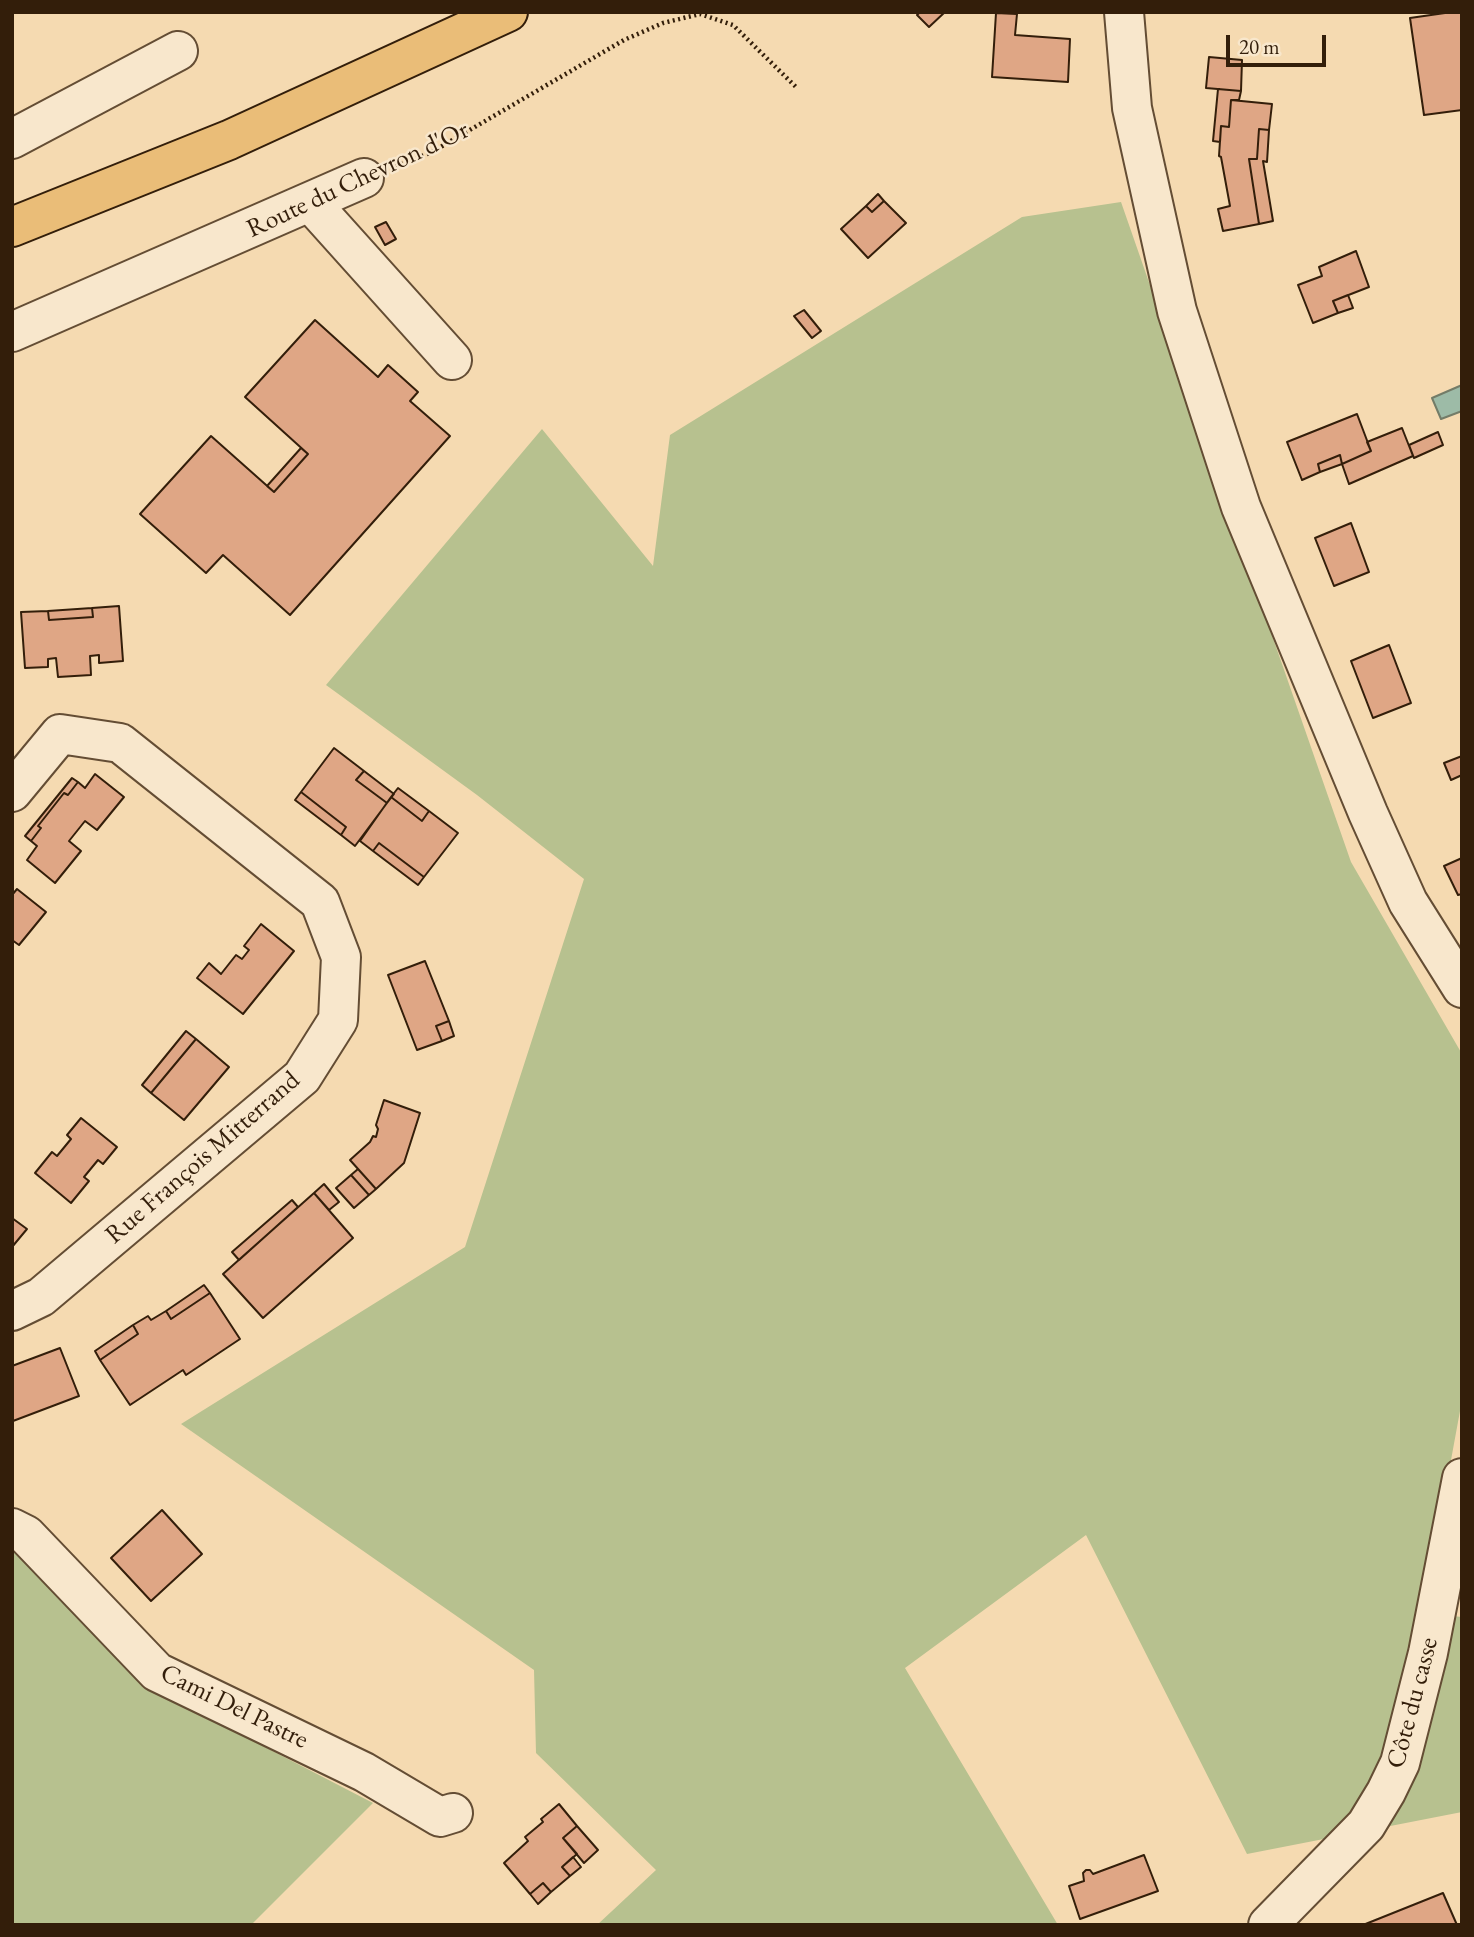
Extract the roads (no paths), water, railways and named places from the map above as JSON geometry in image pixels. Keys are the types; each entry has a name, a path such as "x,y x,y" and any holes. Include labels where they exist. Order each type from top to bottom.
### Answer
{"main road":[{"path":"12,228 229,140 508,12"}],"street":[{"path":"1124,12 1132,108 1177,311 1241,507 1368,813 1408,902 1462,988"},
{"path":"12,139 178,51"},
{"name":"Route du Chevron d'Or","path":"12,332 364,178"},
{"path":"311,203 452,360"},
{"name":"Rue François Mitterrand","path":"12,792 61,734 120,743 320,902 341,957 338,1020 302,1077 41,1297 12,1311"},
{"name":"Côte du casse","path":"1268,1925 1366,1825 1400,1763 1428,1653 1462,1478"},
{"name":"Cami Del Pastre","path":"12,1528 26,1535 157,1672 364,1772 440,1817 453,1813"}]}
